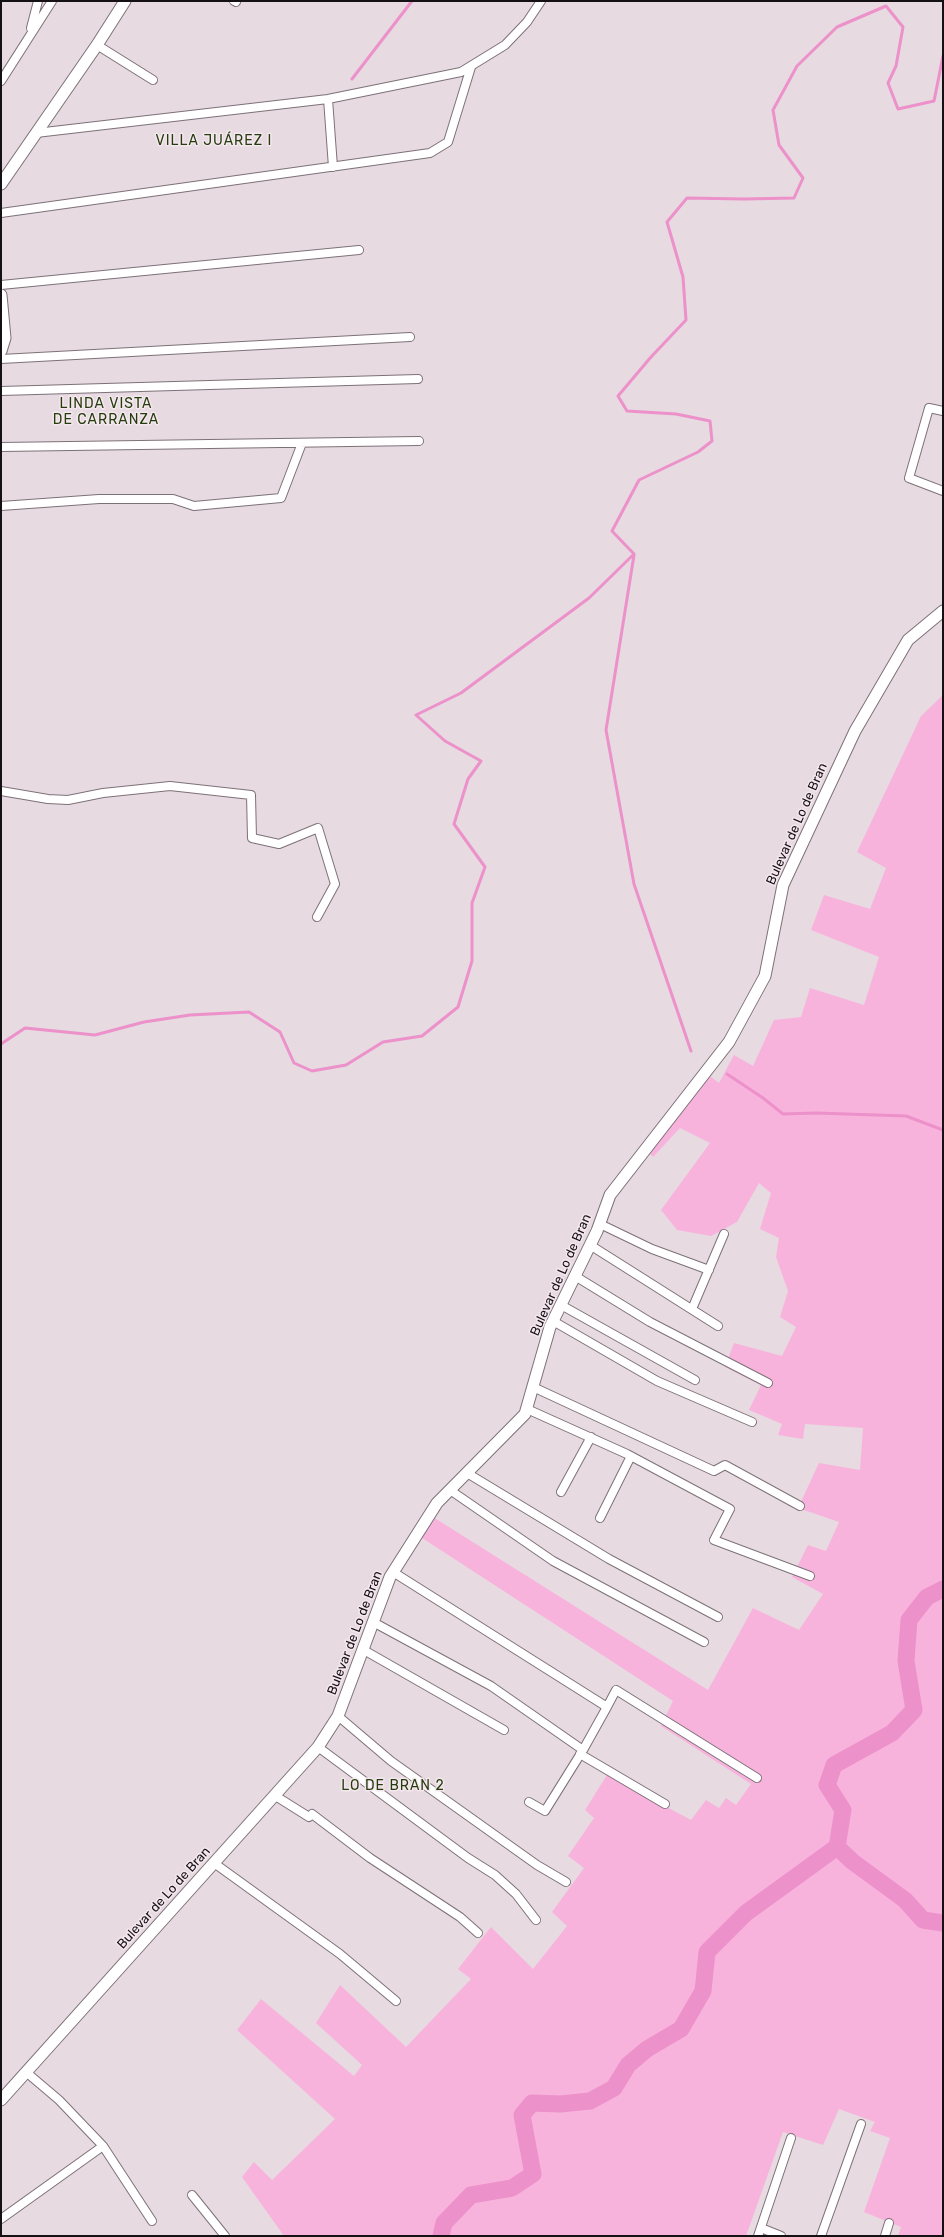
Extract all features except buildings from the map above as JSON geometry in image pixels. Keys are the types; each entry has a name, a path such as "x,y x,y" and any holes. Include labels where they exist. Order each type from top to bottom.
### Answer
{"street":[{"path":"30,35 38,1"},
{"path":"1,81 52,1"},
{"path":"1,184 97,45 124,1"},
{"path":"36,133 328,99 461,72 505,45 527,22 541,1"},
{"path":"97,45 153,80"},
{"path":"1,213 430,153 448,142 470,67"},
{"path":"328,99 333,166"},
{"path":"1,285 359,250"},
{"path":"1,295 5,338 1,351"},
{"path":"1,359 410,337"},
{"path":"1,390 418,379"},
{"path":"943,411 930,408 909,478 943,491"},
{"path":"1,446 420,441"},
{"path":"1,506 99,499 173,499 194,506 281,498 302,443"},
{"name":"Bulevar de Lo de Bran","path":"1,2100 318,1747 338,1716 362,1649 393,1572 438,1502 525,1414 553,1321 600,1224 610,1195 729,1042 765,976 783,885 855,731 908,640 943,611"},
{"path":"1,791 48,799 68,800 103,793 170,786 251,795 252,838 279,844 318,828 335,884 317,917"},
{"path":"600,1224 652,1249 709,1270"},
{"path":"692,1309 724,1234"},
{"path":"590,1245 718,1326"},
{"path":"575,1276 650,1322 768,1383"},
{"path":"561,1305 696,1380"},
{"path":"553,1321 657,1381 752,1422"},
{"path":"533,1387 714,1471 724,1465 800,1506"},
{"path":"527,1409 631,1456 730,1509 714,1540 810,1576"},
{"path":"561,1492 591,1437"},
{"path":"600,1518 631,1456"},
{"path":"467,1473 609,1559 718,1617"},
{"path":"450,1490 553,1561 704,1642"},
{"path":"393,1572 607,1707"},
{"path":"373,1622 491,1686 582,1752 665,1804"},
{"path":"362,1649 504,1730"},
{"path":"529,1802 546,1811 582,1752 616,1690 757,1778"},
{"path":"338,1716 410,1775 537,1865 566,1882"},
{"path":"318,1747 468,1858 495,1875 516,1894 536,1920"},
{"path":"274,1795 309,1817 312,1814 370,1858 460,1917 478,1933"},
{"path":"214,1863 340,1954 396,2001"},
{"path":"26,2072 59,2100 111,2155 152,2221"},
{"path":"821,2236 861,2124"},
{"path":"781,2236 759,2232 791,2138"},
{"path":"1,2219 103,2146"},
{"path":"192,2195 225,2236"},
{"path":"885,2236 889,2223"}],"shaded area":[{"path":"943,695 943,2236 898,2236 901,2227 864,2212 890,2138 870,2131 875,2122 839,2109 823,2145 783,2132 746,2236 284,2236 242,2177 254,2162 272,2180 335,2119 237,2030 261,1999 354,2076 362,2065 316,2023 340,1985 406,2047 471,1979 458,1969 491,1927 533,1969 567,1926 552,1912 584,1868 568,1856 594,1818 585,1810 607,1775 691,1820 706,1800 719,1808 726,1798 736,1805 751,1784 661,1726 673,1701 419,1536 433,1517 708,1690 753,1608 799,1630 823,1594 792,1577 808,1545 826,1551 839,1522 798,1508 819,1463 860,1470 863,1428 805,1424 803,1439 778,1435 782,1424 749,1410 761,1385 725,1367 734,1343 782,1356 796,1327 780,1317 788,1291 776,1257 779,1238 760,1229 771,1193 759,1183 737,1222 711,1236 677,1230 661,1210 710,1143 680,1128 653,1157 643,1146 702,1070 719,1083 734,1055 753,1066 774,1020 801,1017 810,988 864,1005 879,957 811,930 824,895 870,909 886,868 857,852 921,716"}],"waterway":[{"path":"352,79 412,1"},
{"path":"1,1044 25,1028 95,1035 144,1022 190,1015 249,1012 280,1032 294,1063 312,1071 346,1065 383,1042 422,1036 458,1007 472,961 472,903 485,867 454,824 468,779 481,761 445,741 416,715 461,693 589,598 634,554 612,531 639,480 698,452 712,441 710,421 676,414 627,411 618,396 651,357 686,320 683,277 667,222 687,198 794,198 803,178 779,145 773,110 797,66 837,27 886,6 903,27 896,66 888,83 898,109 934,101 943,56"},
{"path":"634,555 606,730 634,884 691,1051"},
{"path":"727,1074 763,1098 783,1114 816,1113 906,1116 943,1130"},
{"path":"943,1589 927,1597 909,1620 906,1661 914,1710 892,1733 834,1765 827,1785 843,1810 837,1847 853,1862 905,1900 923,1920 943,1923"},
{"path":"441,2236 444,2223 471,2195 512,2188 533,2174 522,2115 532,2103 560,2104 590,2101 614,2088 628,2065 647,2049 681,2029 703,1991 707,1952 746,1913 837,1847"}],"district":[{"name":"VILLA JUÁREZ I","path":"214,141"},
{"name":"LINDA VISTA DE CARRANZA","path":"106,412"},
{"name":"LO DE BRAN 2","path":"393,1786"}]}
